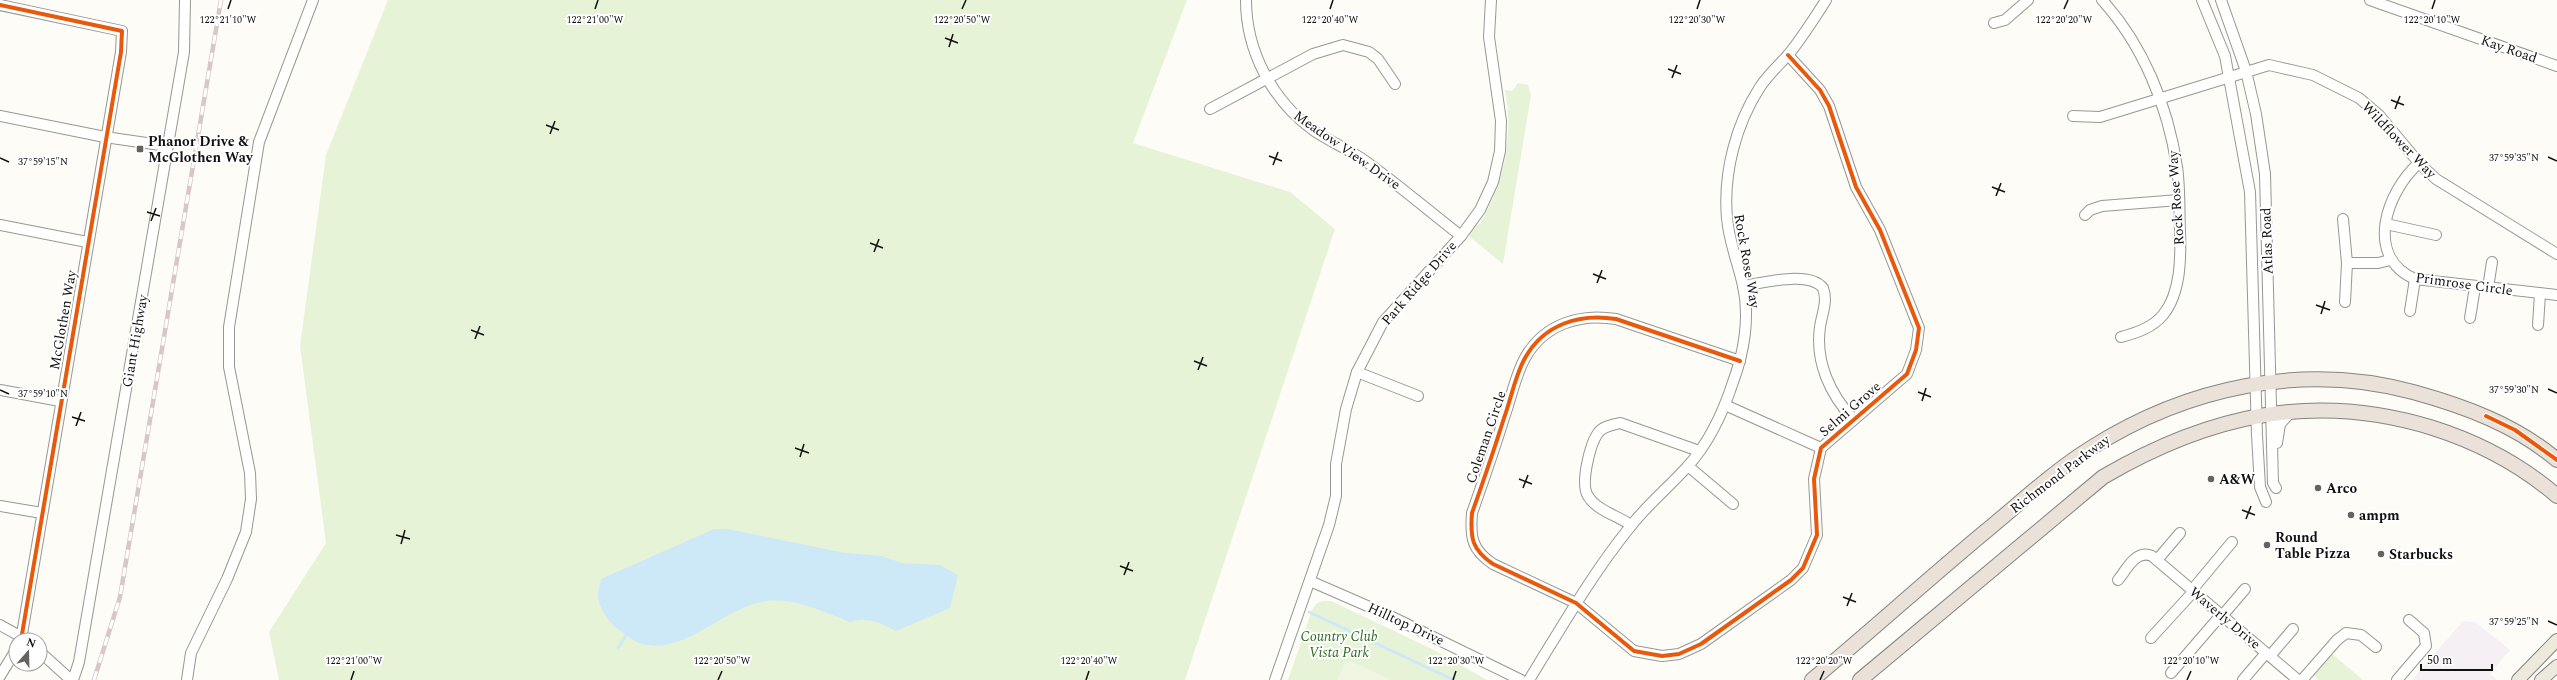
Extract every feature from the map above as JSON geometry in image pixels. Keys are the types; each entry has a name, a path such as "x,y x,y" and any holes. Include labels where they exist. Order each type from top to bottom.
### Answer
{"highway":[{"name":"Richmond Parkway","path":"1812,680 2026,498 2089,449 2129,425 2163,409 2214,392 2271,382 2340,380 2402,389 2486,416 2514,430 2557,460"},
{"name":"Richmond Parkway","path":"1860,680 2103,477 2140,455 2222,424 2293,410 2330,409 2367,412 2441,431 2476,443 2501,456 2535,478 2557,496"}],"main road":[{"path":"2518,680 2557,640"},
{"path":"2541,680 2557,666"}],"street":[{"name":"Giant Highway","path":"72,680 80,654 184,52 186,0"},
{"path":"187,680 191,653 227,579 246,532 251,498 250,473 229,367 229,327 259,142 314,0"},
{"name":"Meadow View Drive","path":"1246,0 1246,16 1254,50 1267,79 1277,96 1301,120 1375,167 1461,236"},
{"name":"Park Ridge Drive","path":"1275,680 1310,581 1336,496 1336,464 1346,409 1357,372 1383,322 1461,236 1480,210 1493,182 1500,151 1500,121 1489,37 1491,0"},
{"name":"Rock Rose Way","path":"1529,680 1576,603 1631,525 1688,466 1708,439 1725,405 1740,362 1746,313 1743,286 1731,248 1727,217 1727,188 1731,157 1748,107 1760,86 1788,55 1826,0"},
{"path":"1994,23 2005,20 2028,0"},
{"name":"Rock Rose Way","path":"2102,0 2131,36 2160,100 2174,153 2179,200 2180,248 2176,286 2171,302 2163,315 2150,326 2121,337"},
{"name":"Atlas Road","path":"2202,0 2225,56 2250,192 2260,487 2266,502"},
{"name":"Atlas Road","path":"2221,0 2246,71 2256,114 2265,174 2273,483 2276,488 2276,494 2267,489 2264,464 2259,458"},
{"name":"Kay Road","path":"2370,0 2557,66"},
{"name":"McGlothen Way","path":"0,5 122,31 121,52 104,137 60,401 25,632"},
{"path":"1210,109 1312,54 1343,45 1369,52 1378,59 1395,84"},
{"name":"Selmi Grove","path":"1576,603 1634,651 1662,656 1679,654 1701,644 1791,580 1803,568 1817,535 1814,479 1821,448 1907,374 1916,350 1919,328 1880,230 1856,187 1830,106 1820,90 1788,55"},
{"name":"Wildflower Way","path":"2073,116 2100,117 2160,100 2229,76 2269,65 2313,75 2334,84 2359,98 2379,115 2419,163 2451,188 2557,254"},
{"path":"0,116 104,137 167,146"},
{"path":"2347,263 2378,263 2390,260 2386,224 2391,199 2402,181 2419,163"},
{"path":"2085,215 2090,210 2102,206 2179,200"},
{"path":"2344,219 2347,263 2345,302"},
{"path":"2386,224 2436,235"},
{"path":"0,225 87,242"},
{"name":"Primrose Circle","path":"2390,260 2405,275 2415,279 2475,287 2557,295"},
{"path":"2488,288 2492,262"},
{"path":"1743,286 1801,278 1811,279 1820,283 1826,294 1820,327 1821,362 1833,393 1853,419"},
{"path":"2410,311 2415,279"},
{"path":"2470,318 2475,287"},
{"path":"2538,325 2540,294"},
{"name":"Coleman Circle","path":"1576,603 1481,556 1474,545 1471,530 1472,513 1524,359 1534,344 1560,324 1580,318 1598,316 1616,319 1740,362"},
{"path":"1357,372 1418,396"},
{"path":"0,390 60,401"},
{"path":"1725,405 1821,448"},
{"path":"2276,488 2278,481 2278,432 2283,419 2293,410"},
{"path":"1631,525 1594,502 1587,495 1584,481 1598,432 1607,426 1620,424 1699,451"},
{"path":"1688,466 1733,504"},
{"path":"0,506 42,513"},
{"path":"2118,580 2138,556 2146,554 2154,558 2180,533"},
{"path":"2151,638 2193,591 2232,542"},
{"name":"Waverly Drive","path":"2154,558 2298,680"},
{"name":"Hilltop Drive","path":"1310,581 1388,615 1521,680"},
{"path":"2171,673 2245,589"},
{"path":"2397,680 2426,646 2424,633 2409,620"},
{"path":"0,625 12,632"},
{"path":"2243,680 2293,629"},
{"path":"2302,680 2337,640 2346,633 2361,635 2376,647"},
{"path":"48,659 72,680"},
{"path":"0,676 8,663"}],"shaded area":[{"path":"2463,621 2475,622 2510,650 2490,674 2497,680 2412,680"}],"green space":[{"path":"388,0 1187,0 1133,143 1290,192 1335,229 1185,680 279,680 269,632 326,543 300,346 326,155"},
{"path":"1518,83 1528,85 1531,95 1503,264 1470,237 1467,228 1480,224 1501,176 1505,159 1508,125 1505,90 1512,91"},
{"name":"Country Club Vista Park","path":"1331,601 1432,649 1487,680 1288,680 1312,610 1317,603"},
{"path":"2331,653 2363,680 2318,680 2312,674"},
{"path":"1351,661 1391,680 1337,680 1345,663"}],"water":[{"path":"714,529 728,529 845,553 882,556 902,563 940,565 958,575 950,608 896,631 874,621 856,620 850,622 799,604 768,601 751,605 735,612 688,638 656,646 636,642 612,624 603,611 598,597 601,579"}],"waterway":[{"path":"1309,612 1454,680"},
{"path":"618,648 628,632"}],"railway":[{"path":"94,680 120,597 221,0"}],"cycle path":[{"path":"0,5 122,31 121,52 22,632"},
{"path":"1740,361 1616,319 1589,318 1576,320 1553,329 1542,337 1533,346 1525,358 1516,380 1472,513 1472,536 1474,543 1481,554 1493,564 1576,603 1634,651 1662,656 1679,654 1701,644 1791,580 1803,568 1817,535 1814,479 1821,448 1907,374 1916,350 1919,328 1880,230 1856,187 1829,106 1820,90 1788,55"},
{"path":"2486,416 2515,430 2557,460"}],"place":[{"name":"Phanor Drive & McGlothen Way","path":"140,149"},
{"name":"A&W","path":"2211,479"},
{"name":"Arco","path":"2318,488"},
{"name":"ampm","path":"2351,515"},
{"name":"Round Table Pizza","path":"2267,545"},
{"name":"Starbucks","path":"2381,554"}]}
